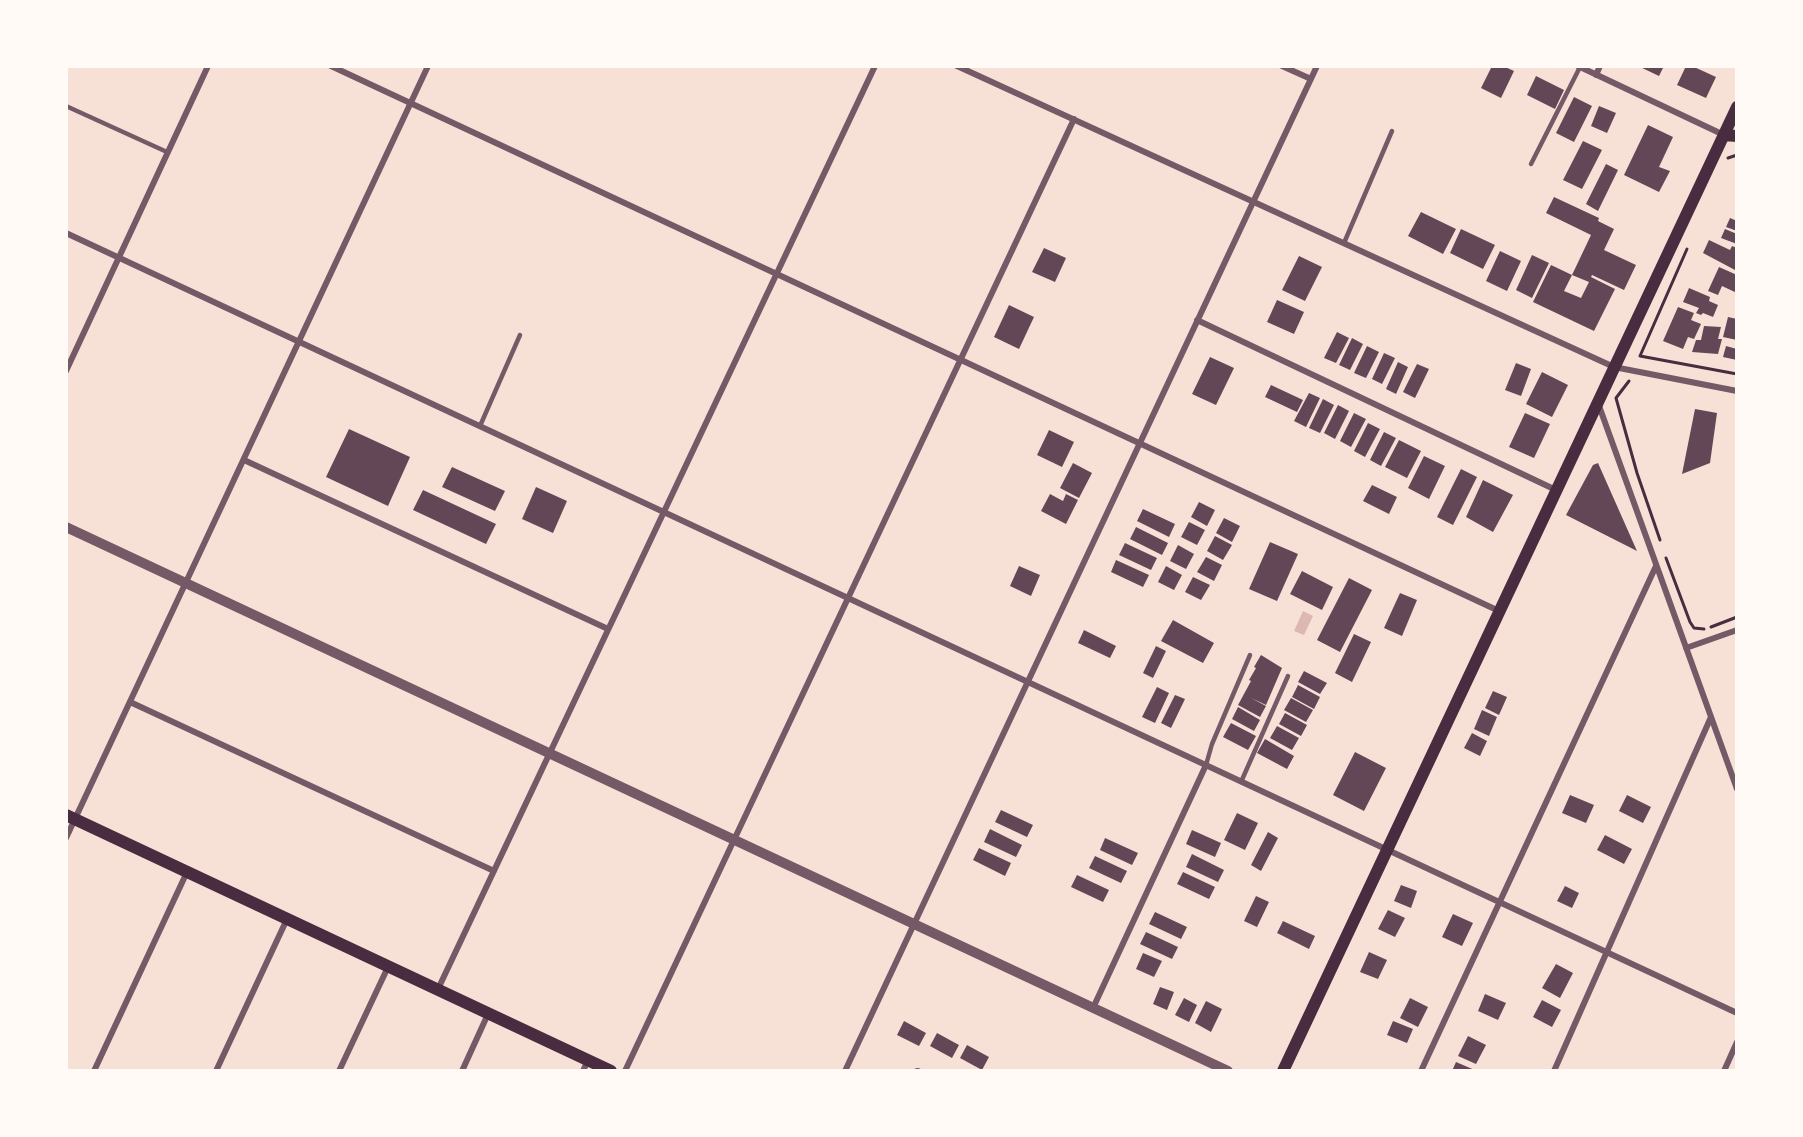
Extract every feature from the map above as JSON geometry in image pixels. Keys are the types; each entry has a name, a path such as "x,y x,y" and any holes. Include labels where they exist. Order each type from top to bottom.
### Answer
{"main road":[{"path":"1283,1071 1737,107"},
{"path":"1724,135 1737,136"},
{"path":"71,817 488,1013 585,1065 611,1071"}],"street":[{"path":"66,371 208,66"},
{"path":"331,66 1500,611"},
{"path":"66,838 71,817 130,702 428,66"},
{"path":"438,989 875,66"},
{"path":"957,66 1614,367 1737,391"},
{"path":"1282,66 1311,79"},
{"path":"845,1071 1317,66"},
{"path":"1579,66 1724,135"},
{"path":"1596,75 1600,66"},
{"path":"625,1071 1074,119"},
{"path":"66,233 1737,1013"},
{"path":"1197,320 1556,490"},
{"path":"1598,403 1737,789"},
{"path":"244,460 608,629"},
{"path":"66,526 1228,1071"},
{"path":"1420,1071 1656,566"},
{"path":"1686,648 1737,630"},
{"path":"130,702 494,871"},
{"path":"1554,1071 1711,717"},
{"path":"1728,764 1737,762"},
{"path":"1093,1008 1206,765"},
{"path":"94,1071 188,872"},
{"path":"216,1071 287,918"},
{"path":"339,1071 388,966"},
{"path":"462,1071 488,1013"},
{"path":"1724,1071 1737,1042"}],"lane":[{"path":"1531,164 1579,66"},
{"path":"66,106 167,152"},
{"path":"1344,243 1392,131"},
{"path":"480,426 520,335"},
{"path":"1206,765 1212,744 1250,655"},
{"path":"1241,782 1288,676"}],"path":[{"path":"1725,162 1727,158 1737,155"},
{"path":"1687,248 1640,356 1737,374"},
{"path":"1635,380 1626,383 1616,398 1637,473 1662,546"},
{"path":"1666,556 1694,628 1703,630 1737,617"}],"shaded area":[{"path":"1303,611 1313,616 1304,635 1294,631"}],"building":[{"path":"1492,66 1503,66 1514,71 1501,98 1481,88"},
{"path":"1638,66 1664,66 1659,76"},
{"path":"1686,66 1692,66 1716,77 1706,98 1677,85"},
{"path":"1536,76 1564,90 1555,109 1527,95"},
{"path":"1574,97 1592,106 1574,142 1556,133"},
{"path":"1599,106 1616,113 1607,133 1591,126"},
{"path":"1648,125 1673,137 1659,167 1670,171 1659,192 1624,175"},
{"path":"1583,141 1602,150 1582,189 1563,180"},
{"path":"1606,164 1618,170 1598,211 1586,204"},
{"path":"1554,197 1599,218 1598,221 1614,229 1604,250 1636,265 1624,290 1592,275 1591,277 1615,289 1594,331 1533,302 1551,265 1572,275 1591,235 1546,213","holes":["1572,275 1589,282 1581,298 1564,291"]},
{"path":"1421,212 1456,229 1443,254 1408,236"},
{"path":"1730,218 1737,221 1737,231 1726,227"},
{"path":"1461,229 1495,245 1483,269 1450,253"},
{"path":"1725,229 1737,234 1737,244 1721,238"},
{"path":"1709,240 1730,250 1732,246 1737,248 1735,270 1703,253"},
{"path":"1044,248 1066,258 1055,282 1032,272"},
{"path":"1500,251 1521,261 1507,291 1486,281"},
{"path":"1532,255 1549,263 1532,298 1516,290"},
{"path":"1299,256 1322,267 1305,301 1282,290"},
{"path":"1719,267 1737,275 1737,293 1722,286 1718,295 1708,291"},
{"path":"1689,288 1710,297 1709,301 1718,305 1713,317 1696,313 1699,308 1683,302"},
{"path":"1277,300 1304,312 1294,334 1267,322"},
{"path":"1009,305 1034,317 1019,349 994,337"},
{"path":"1678,307 1694,313 1691,320 1701,324 1694,339 1688,337 1683,349 1663,341"},
{"path":"1728,317 1737,319 1737,340 1723,337"},
{"path":"1704,326 1721,327 1718,339 1722,339 1718,354 1692,352 1696,340 1701,340"},
{"path":"1337,332 1349,338 1336,363 1324,358"},
{"path":"1352,338 1363,344 1350,370 1339,365"},
{"path":"1367,346 1379,352 1366,378 1354,373"},
{"path":"1726,346 1737,349 1737,360 1723,357"},
{"path":"1384,353 1395,358 1382,384 1372,379"},
{"path":"1210,357 1234,368 1216,405 1192,394"},
{"path":"1398,362 1408,367 1396,394 1386,389"},
{"path":"1516,363 1531,369 1521,396 1505,390"},
{"path":"1417,364 1429,369 1415,398 1403,392"},
{"path":"1542,372 1568,385 1552,417 1526,404"},
{"path":"1271,385 1303,400 1297,412 1265,397"},
{"path":"1309,393 1320,398 1306,427 1294,421"},
{"path":"1323,399 1334,405 1320,433 1309,428"},
{"path":"1338,405 1349,411 1335,439 1324,433"},
{"path":"1695,409 1717,413 1710,463 1682,474"},
{"path":"1354,413 1366,419 1351,447 1340,441"},
{"path":"1525,413 1550,424 1534,458 1509,447"},
{"path":"1368,423 1380,429 1365,457 1354,451"},
{"path":"349,429 410,457 388,506 326,477"},
{"path":"1049,430 1074,442 1062,467 1037,455"},
{"path":"1384,432 1396,438 1381,466 1370,460"},
{"path":"1399,440 1421,451 1407,478 1385,467"},
{"path":"1424,456 1445,466 1429,499 1408,488"},
{"path":"1073,463 1092,473 1079,498 1060,488"},
{"path":"1598,463 1637,551 1566,515 1593,465"},
{"path":"452,467 505,491 495,511 442,487"},
{"path":"1461,469 1477,477 1453,525 1437,517"},
{"path":"1483,480 1513,495 1493,532 1466,517"},
{"path":"1372,485 1397,497 1389,514 1363,501"},
{"path":"536,487 567,501 553,533 522,519"},
{"path":"423,490 496,524 486,544 413,510"},
{"path":"1050,494 1063,501 1066,494 1078,500 1066,524 1041,511"},
{"path":"1199,502 1215,510 1207,526 1191,517"},
{"path":"1143,509 1175,524 1169,537 1137,521"},
{"path":"1224,518 1240,526 1232,542 1216,533"},
{"path":"1189,522 1205,530 1197,545 1181,537"},
{"path":"1136,527 1168,543 1162,555 1130,539"},
{"path":"1215,536 1232,545 1223,560 1207,551"},
{"path":"1270,542 1298,554 1277,601 1249,589"},
{"path":"1125,543 1157,558 1151,570 1119,555"},
{"path":"1178,545 1194,554 1186,569 1170,561"},
{"path":"1206,557 1222,565 1214,581 1197,572"},
{"path":"1116,560 1149,575 1143,587 1111,572"},
{"path":"1019,566 1040,575 1031,596 1010,586"},
{"path":"1166,566 1182,575 1174,590 1158,582"},
{"path":"1302,571 1333,587 1322,610 1290,594"},
{"path":"1193,577 1210,585 1201,600 1185,592"},
{"path":"1349,578 1372,590 1340,652 1317,640"},
{"path":"1400,593 1417,600 1402,636 1384,628"},
{"path":"1173,620 1214,643 1203,663 1161,641"},
{"path":"1084,630 1116,646 1110,658 1078,643"},
{"path":"1354,634 1371,642 1352,682 1335,673"},
{"path":"1156,646 1166,651 1153,678 1143,673"},
{"path":"1261,655 1282,668 1266,705 1251,698 1266,706 1260,717 1238,705"},
{"path":"1304,671 1327,683 1320,694 1298,682"},
{"path":"1298,685 1320,697 1314,709 1292,697"},
{"path":"1157,687 1169,693 1155,723 1142,717"},
{"path":"1493,691 1507,697 1499,715 1485,708"},
{"path":"1175,695 1185,699 1171,728 1161,723"},
{"path":"1291,698 1313,710 1306,722 1284,710"},
{"path":"1238,707 1260,720 1254,731 1232,719"},
{"path":"1482,710 1497,717 1489,736 1474,729"},
{"path":"1285,713 1307,725 1301,736 1279,724"},
{"path":"1231,723 1256,736 1248,750 1223,737"},
{"path":"1277,726 1299,738 1292,750 1270,738"},
{"path":"1472,733 1487,741 1480,756 1464,748"},
{"path":"1265,739 1294,756 1287,769 1257,753"},
{"path":"1355,752 1386,768 1364,811 1333,795"},
{"path":"1570,795 1594,805 1586,823 1562,813"},
{"path":"1627,795 1651,807 1643,823 1619,811"},
{"path":"1001,810 1033,825 1027,837 995,822"},
{"path":"1237,813 1258,823 1245,850 1224,840"},
{"path":"990,829 1022,845 1016,857 984,842"},
{"path":"1192,830 1221,843 1215,857 1186,844"},
{"path":"1268,832 1278,838 1261,871 1251,865"},
{"path":"1605,835 1632,849 1624,864 1597,850"},
{"path":"1105,838 1138,853 1132,865 1100,850"},
{"path":"979,848 1011,863 1005,876 973,860"},
{"path":"1192,854 1224,870 1218,882 1186,867"},
{"path":"1095,856 1127,871 1121,883 1089,868"},
{"path":"1183,872 1215,887 1209,899 1177,884"},
{"path":"1077,875 1109,890 1103,902 1071,887"},
{"path":"1401,885 1417,891 1411,908 1394,901"},
{"path":"1565,886 1579,893 1572,908 1557,901"},
{"path":"1256,896 1269,902 1257,927 1244,921"},
{"path":"1388,910 1405,918 1395,937 1378,929"},
{"path":"1155,912 1187,927 1181,939 1149,924"},
{"path":"1453,914 1473,923 1462,946 1442,937"},
{"path":"1283,921 1315,936 1309,949 1277,933"},
{"path":"1146,932 1178,947 1172,959 1140,944"},
{"path":"1369,952 1387,960 1378,979 1360,972"},
{"path":"1143,953 1162,961 1154,977 1136,969"},
{"path":"1556,964 1573,973 1560,998 1542,988"},
{"path":"1160,987 1174,992 1167,1010 1153,1004"},
{"path":"1485,994 1506,1003 1498,1020 1478,1011"},
{"path":"1184,998 1197,1005 1189,1022 1175,1015"},
{"path":"1410,998 1428,1007 1418,1027 1400,1018"},
{"path":"1542,1000 1561,1010 1552,1027 1533,1017"},
{"path":"1206,1001 1222,1009 1211,1032 1195,1023"},
{"path":"904,1021 926,1033 919,1046 897,1035"},
{"path":"1393,1021 1413,1029 1407,1043 1387,1035"},
{"path":"937,1033 959,1045 952,1058 930,1046"},
{"path":"1468,1036 1486,1045 1476,1064 1458,1056"},
{"path":"967,1045 989,1057 982,1070 960,1058"},
{"path":"1456,1062 1477,1071 1452,1071"}]}
